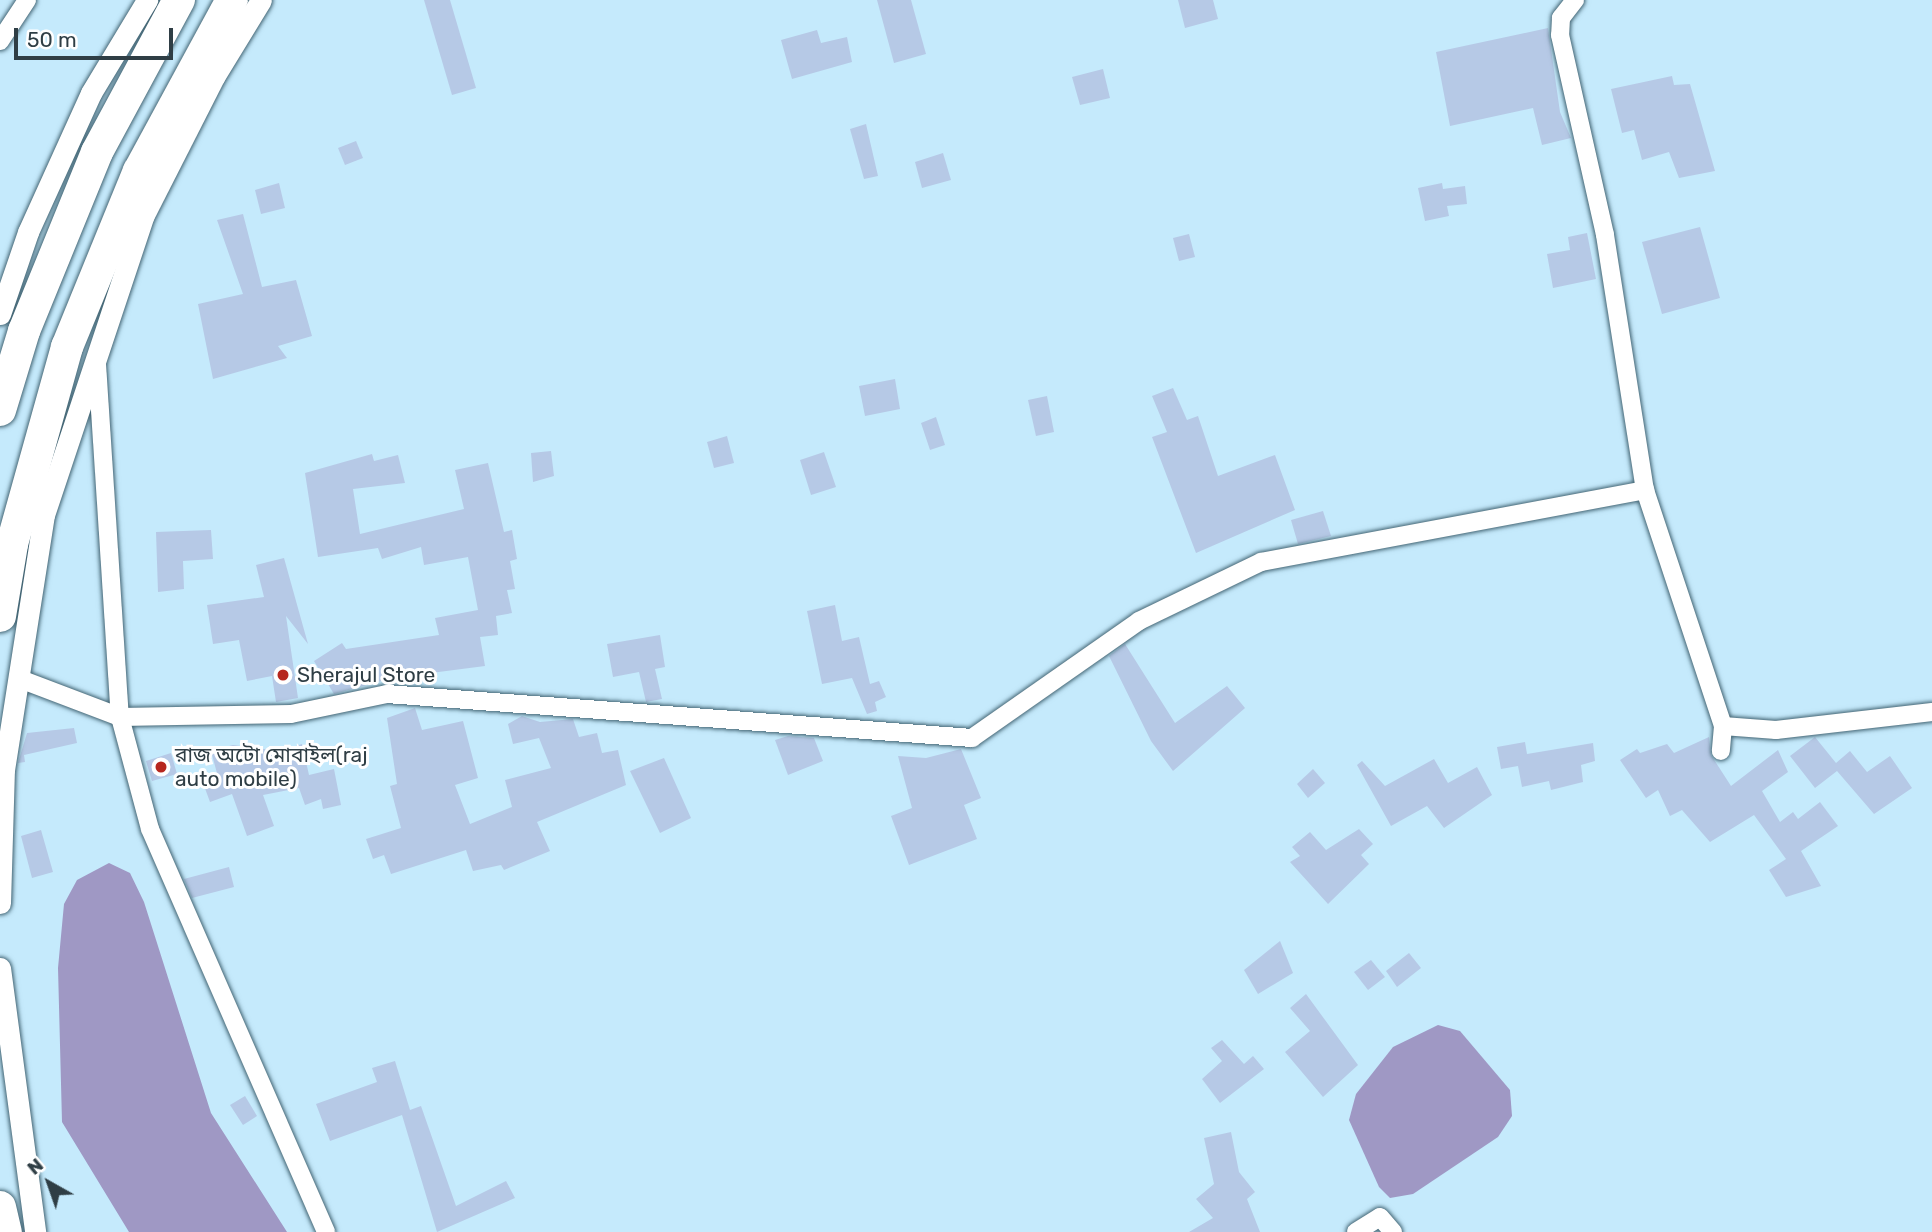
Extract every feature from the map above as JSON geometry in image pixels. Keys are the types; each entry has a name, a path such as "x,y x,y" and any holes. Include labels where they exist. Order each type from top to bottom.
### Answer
{"highway":[{"path":"0,410 24,331 97,152 179,0"},
{"path":"0,616 12,544 67,347 139,171 232,0"},
{"path":"0,1207 6,1232"}],"street":[{"path":"0,41 27,0"},
{"path":"0,314 28,232 92,93 147,0"},
{"path":"0,902 4,770 44,515 96,350 144,215 214,76 261,0"},
{"path":"1575,0 1561,18 1560,35 1605,235 1645,490 1723,726 1721,751"},
{"path":"96,350 120,717 150,829 326,1232"},
{"path":"20,679 120,717 291,714 387,694 972,738 1139,621 1261,562 1645,490"},
{"path":"1723,726 1776,730 1932,712"},
{"path":"0,968 35,1232"},
{"path":"1356,1232 1380,1217 1393,1232"}],"shaded area":[{"path":"109,863 130,873 144,902 211,1113 287,1232 129,1232 62,1122 58,968 64,904 77,880"},
{"path":"1438,1025 1460,1031 1510,1090 1512,1116 1498,1137 1413,1194 1390,1198 1379,1187 1349,1120 1356,1094 1393,1047"}],"building":[{"path":"424,0 450,0 476,88 452,95"},
{"path":"877,0 911,0 926,54 894,63"},
{"path":"1178,0 1213,0 1218,19 1185,28"},
{"path":"1548,28 1560,112 1571,138 1542,145 1533,108 1450,126 1436,52"},
{"path":"817,30 821,43 847,37 852,62 792,79 781,40"},
{"path":"1103,69 1110,98 1080,105 1072,77"},
{"path":"1672,76 1674,85 1690,84 1715,171 1679,178 1669,152 1642,160 1634,130 1622,133 1611,89"},
{"path":"866,124 878,176 864,179 850,129"},
{"path":"356,141 363,158 345,165 338,148"},
{"path":"943,153 951,180 922,188 915,162"},
{"path":"279,183 285,208 261,214 255,190"},
{"path":"1442,183 1443,189 1465,186 1467,204 1447,206 1449,216 1425,221 1418,188"},
{"path":"243,214 262,287 296,280 312,336 278,346 287,358 213,379 198,304 243,294 217,220"},
{"path":"1700,227 1720,298 1662,314 1642,242"},
{"path":"1587,233 1596,279 1553,288 1547,254 1570,250 1568,237"},
{"path":"1189,234 1195,257 1179,261 1173,238"},
{"path":"895,379 900,409 865,416 859,386"},
{"path":"1173,388 1187,420 1198,416 1218,476 1275,455 1295,510 1196,553 1152,437 1167,432 1152,396"},
{"path":"1047,396 1054,432 1036,436 1028,400"},
{"path":"936,417 945,445 930,450 921,423"},
{"path":"727,436 734,463 714,468 707,442"},
{"path":"551,451 554,476 533,482 531,453"},
{"path":"824,452 836,487 811,495 800,460"},
{"path":"372,454 374,461 398,455 405,483 353,489 360,534 464,509 455,470 488,463 504,532 512,530 517,559 510,561 515,589 507,590 512,613 496,616 498,635 480,637 485,666 392,678 334,694 314,661 342,643 346,649 439,635 435,618 478,610 468,557 424,565 421,547 382,559 378,548 318,557 305,473"},
{"path":"1323,511 1331,536 1298,544 1291,520"},
{"path":"211,530 213,559 183,561 184,589 158,592 156,532"},
{"path":"284,558 308,644 286,616 298,698 276,702 272,676 247,681 239,640 213,644 207,605 264,597 256,565"},
{"path":"835,605 842,641 859,637 870,684 879,681 886,697 875,702 877,711 867,714 852,678 822,684 807,611"},
{"path":"660,635 665,667 655,669 662,699 646,702 639,672 613,677 607,644"},
{"path":"1125,644 1175,723 1227,686 1245,708 1173,771 1151,741 1109,656"},
{"path":"415,708 422,730 463,721 478,778 455,785 470,824 512,807 505,780 551,768 539,738 513,744 508,724 522,716 540,722 573,719 579,737 597,733 602,753 618,750 626,785 537,822 550,851 504,870 501,865 473,871 466,850 391,874 384,855 373,859 366,839 401,828 390,786 397,784 387,718"},
{"path":"74,728 77,743 24,755 25,762 18,763 27,733"},
{"path":"788,736 814,738 823,761 788,775 775,740"},
{"path":"1709,737 1711,755 1731,786 1778,750 1788,772 1762,791 1780,822 1793,812 1798,819 1820,802 1838,826 1801,851 1821,886 1786,897 1769,870 1786,859 1754,815 1710,842 1682,810 1670,816 1658,790 1646,798 1620,760 1637,749 1640,753 1667,744 1674,753"},
{"path":"1815,737 1836,763 1850,751 1867,772 1890,756 1912,788 1874,814 1837,771 1815,788 1790,756"},
{"path":"1525,742 1527,754 1593,743 1595,761 1581,765 1583,782 1551,790 1549,781 1522,787 1518,766 1501,769 1497,747"},
{"path":"302,744 309,775 334,769 341,805 323,809 321,799 305,805 299,788 263,795 274,826 247,836 232,794 210,802 203,783 218,777 211,751 233,745 280,751"},
{"path":"961,749 981,798 964,805 977,839 909,865 891,816 912,808 898,756 926,758"},
{"name":"রাজ অটো মোবাইল(raj auto mobile)","path":"171,753 177,774 152,781 146,761"},
{"path":"664,758 691,818 660,833 630,771"},
{"path":"1434,759 1448,783 1477,767 1492,795 1444,828 1427,806 1391,826 1357,765 1362,761 1385,786"},
{"path":"1313,769 1325,783 1308,798 1297,784"},
{"path":"1359,829 1373,844 1361,855 1369,864 1328,904 1290,862 1300,856 1292,847 1310,832 1326,850"},
{"path":"41,830 53,872 32,878 21,836"},
{"path":"229,867 234,887 192,898 184,879"},
{"path":"1280,941 1293,973 1258,994 1244,970"},
{"path":"1409,953 1421,968 1397,987 1386,971"},
{"path":"1371,960 1385,977 1368,990 1354,972"},
{"path":"1306,994 1358,1065 1323,1097 1285,1052 1310,1031 1290,1008"},
{"path":"1222,1040 1244,1064 1253,1056 1264,1069 1220,1103 1202,1079 1222,1061 1211,1048"},
{"path":"395,1061 410,1110 421,1106 456,1206 506,1181 515,1198 437,1232 402,1115 330,1141 316,1104 377,1082 372,1068"},
{"path":"245,1096 257,1116 243,1125 230,1105"},
{"path":"1231,1132 1239,1172 1255,1192 1247,1199 1260,1232 1189,1232 1213,1218 1196,1199 1214,1184 1204,1138"}],"place":[{"name":"Sherajul Store","path":"283,675"},
{"name":"রাজ অটো মোবাইল(raj auto mobile)","path":"161,767"}]}
